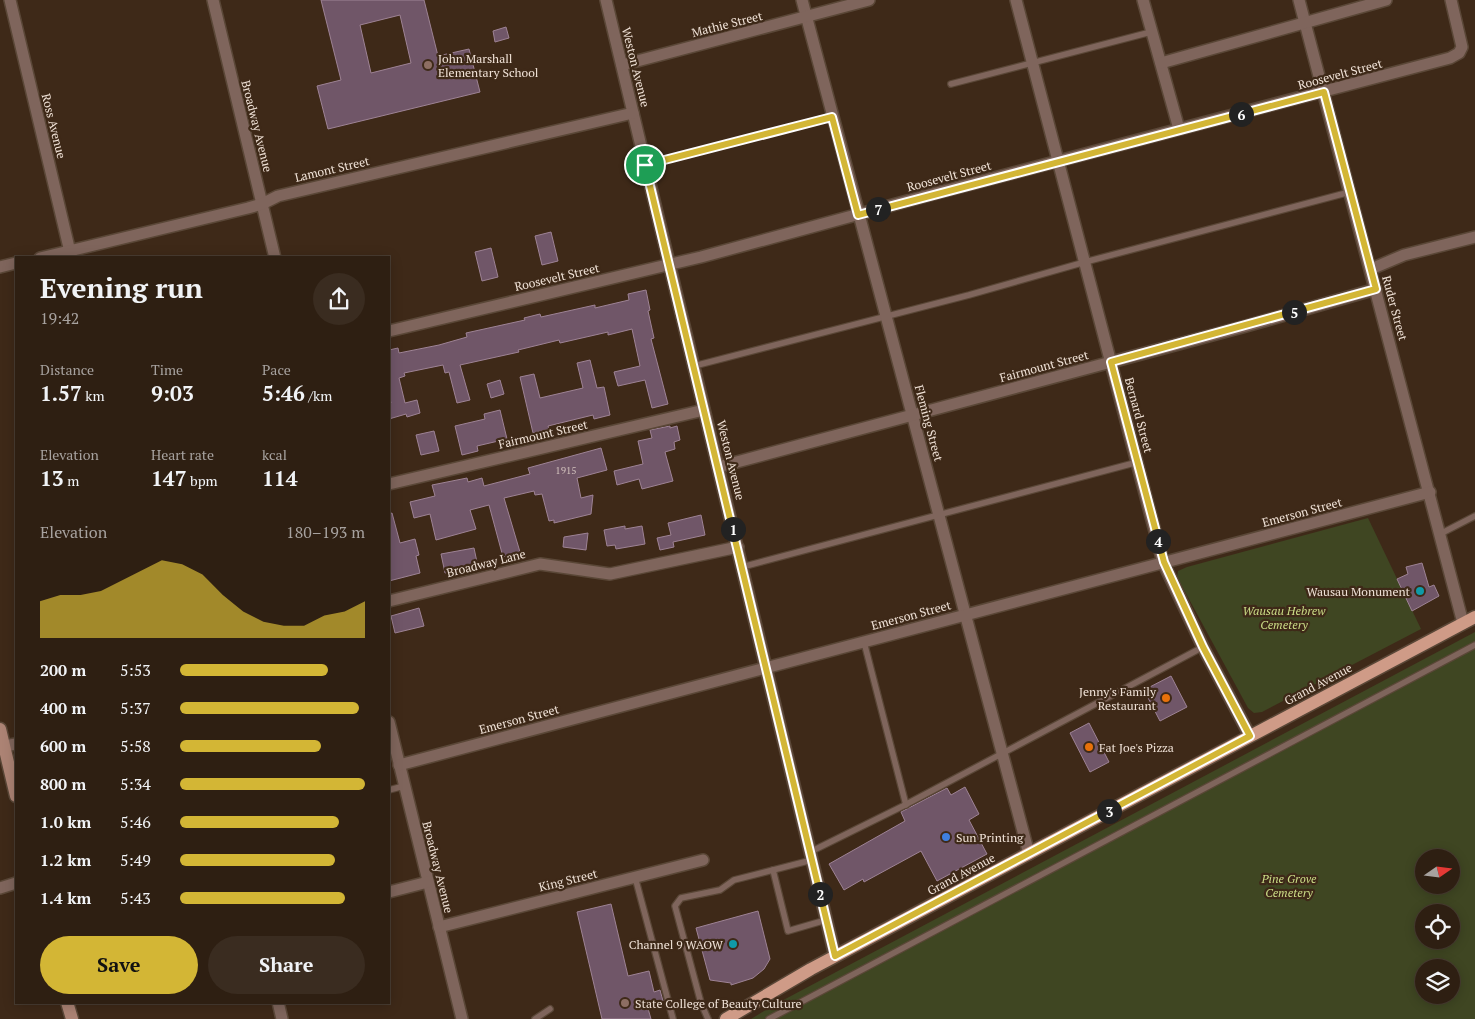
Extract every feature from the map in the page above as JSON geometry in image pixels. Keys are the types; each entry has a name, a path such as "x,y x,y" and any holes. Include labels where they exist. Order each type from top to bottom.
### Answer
{"main road":[{"name":"Grand Avenue","path":"734,1017 774,990 835,956 1475,616"}],"street":[{"name":"Ross Avenue","path":"10,0 71,254"},
{"name":"Broadway Avenue","path":"213,0 275,256"},
{"name":"Weston Avenue","path":"606,0 835,956"},
{"name":"Fleming Street","path":"802,0 1029,854"},
{"name":"Mathie Street","path":"622,65 869,0"},
{"name":"Bernard Street","path":"1016,0 1164,562 1203,647 1250,736"},
{"path":"1143,0 1179,129"},
{"name":"Ruder Street","path":"1300,0 1463,623"},
{"path":"1161,63 1386,0"},
{"name":"Roosevelt Street","path":"390,331 670,265 1445,60 1458,55 1462,43 1452,0"},
{"name":"Lamont Street","path":"56,256 71,254 262,204 278,196 633,113"},
{"path":"1371,269 1404,255 1475,237"},
{"path":"0,267 15,263"},
{"name":"Fairmount Street","path":"718,467 1376,289"},
{"name":"Fairmount Street","path":"390,484 704,410"},
{"name":"Emerson Street","path":"399,764 1430,492"},
{"name":"Broadway Lane","path":"390,601 540,564 610,574 738,548"},
{"name":"Broadway Avenue","path":"390,726 462,1019"},
{"path":"0,729 10,745 15,788"},
{"name":"King Street","path":"439,927 703,860"},
{"path":"390,892 428,882"},
{"path":"0,888 15,883"},
{"path":"68,1004 72,1019"},
{"path":"278,1004 282,1019"}],"lane":[{"path":"951,84 1151,32"},
{"path":"645,165 832,117"},
{"path":"694,366 886,317 1350,192"},
{"path":"742,567 1138,462"},
{"path":"1440,534 1475,516"},
{"path":"864,642 906,805"},
{"path":"770,1019 1475,645"},
{"path":"708,1019 701,1003 676,906 681,898 720,890 734,880 772,870 811,856 1203,647"},
{"path":"390,790 404,786"},
{"path":"772,870 788,931 826,920"},
{"path":"636,877 673,1019"},
{"path":"535,1019 550,1009"}],"green space":[{"name":"Wausau Hebrew Cemetery","path":"1368,518 1421,629 1262,712 1254,713 1248,708 1177,577 1178,571"},
{"name":"Pine Grove Cemetery","path":"1475,632 1475,1019 751,1019 774,1005"}],"building":[{"path":"321,0 424,0 438,56 469,49 480,92 328,129 317,86 341,80","holes":["400,15 411,63 371,73 360,25"]},
{"path":"506,27 509,38 495,42 493,31"},
{"path":"551,232 558,261 542,265 535,236"},
{"path":"491,248 498,277 482,281 475,252"},
{"path":"646,290 654,338 651,339 668,404 652,408 645,380 618,386 614,372 640,366 632,329 608,335 608,332 560,343 559,340 518,350 519,352 460,365 470,400 457,403 449,372 445,373 443,365 404,373 405,376 399,378 405,403 417,400 420,413 407,417 406,414 390,419 390,350 398,348 399,353 439,345 467,337 466,333 525,320 524,318 540,314 541,317 595,305 595,308 629,300 628,294"},
{"path":"590,360 597,388 604,387 610,415 594,419 593,415 548,426 549,429 533,433 520,377 534,374 540,398 583,388 577,363"},
{"path":"500,380 504,394 491,398 487,384"},
{"path":"500,410 507,439 477,446 478,451 462,455 455,426 485,419 484,414"},
{"path":"670,426 670,428 677,426 680,440 674,442 675,449 665,452 673,481 642,489 639,479 617,485 614,471 643,464 638,441 652,438 650,430"},
{"path":"434,431 439,451 421,455 416,435"},
{"path":"601,448 607,470 577,478 581,498 593,495 591,514 554,523 554,520 549,521 542,494 535,495 534,491 504,498 520,552 503,557 489,505 470,510 476,529 436,540 430,514 414,518 410,502 435,496 432,485 467,478 468,482 482,478 484,486 530,474 528,468"},
{"path":"392,513 400,543 415,539 419,555 416,556 420,573 390,581 390,514"},
{"path":"701,515 705,535 673,542 674,547 660,550 657,538 671,535 668,523"},
{"path":"625,526 625,529 642,526 645,544 616,549 615,545 607,546 604,530"},
{"path":"588,533 586,550 563,547 564,537"},
{"path":"474,548 478,567 445,573 441,554"},
{"name":"Wausau Monument","path":"1422,563 1429,587 1434,585 1439,596 1412,611 1397,579 1408,574 1406,567"},
{"path":"419,608 424,626 395,633 391,616"},
{"name":"Jenny's Family Restaurant","path":"1171,676 1187,707 1160,721 1144,690"},
{"name":"Fat Joe's Pizza","path":"1089,723 1109,762 1090,772 1070,733"},
{"name":"Sun Printing","path":"965,787 979,814 969,820 987,854 937,881 921,851 864,882 863,879 844,890 829,864 905,821 901,812 947,788 951,795"},
{"path":"611,904 628,976 649,971 654,992 660,990 663,1001 647,1005 651,1019 602,1019 577,912"},
{"name":"Channel 9 WAOW","path":"758,911 770,959 764,969 753,978 731,985 731,983 710,980 696,928"}],"place":[{"name":"John Marshall Elementary School","path":"428,65"},
{"name":"Wausau Monument","path":"1420,591"},
{"name":"Jenny's Family Restaurant","path":"1166,698"},
{"name":"Fat Joe's Pizza","path":"1089,747"},
{"name":"Sun Printing","path":"946,837"},
{"name":"Channel 9 WAOW","path":"733,944"},
{"name":"State College of Beauty Culture","path":"625,1003"}],"route":[{"path":"1324,92 1376,289 1111,362 1164,562 1203,647 1250,736 835,956 645,165 832,117 858,215 1324,92"}]}
